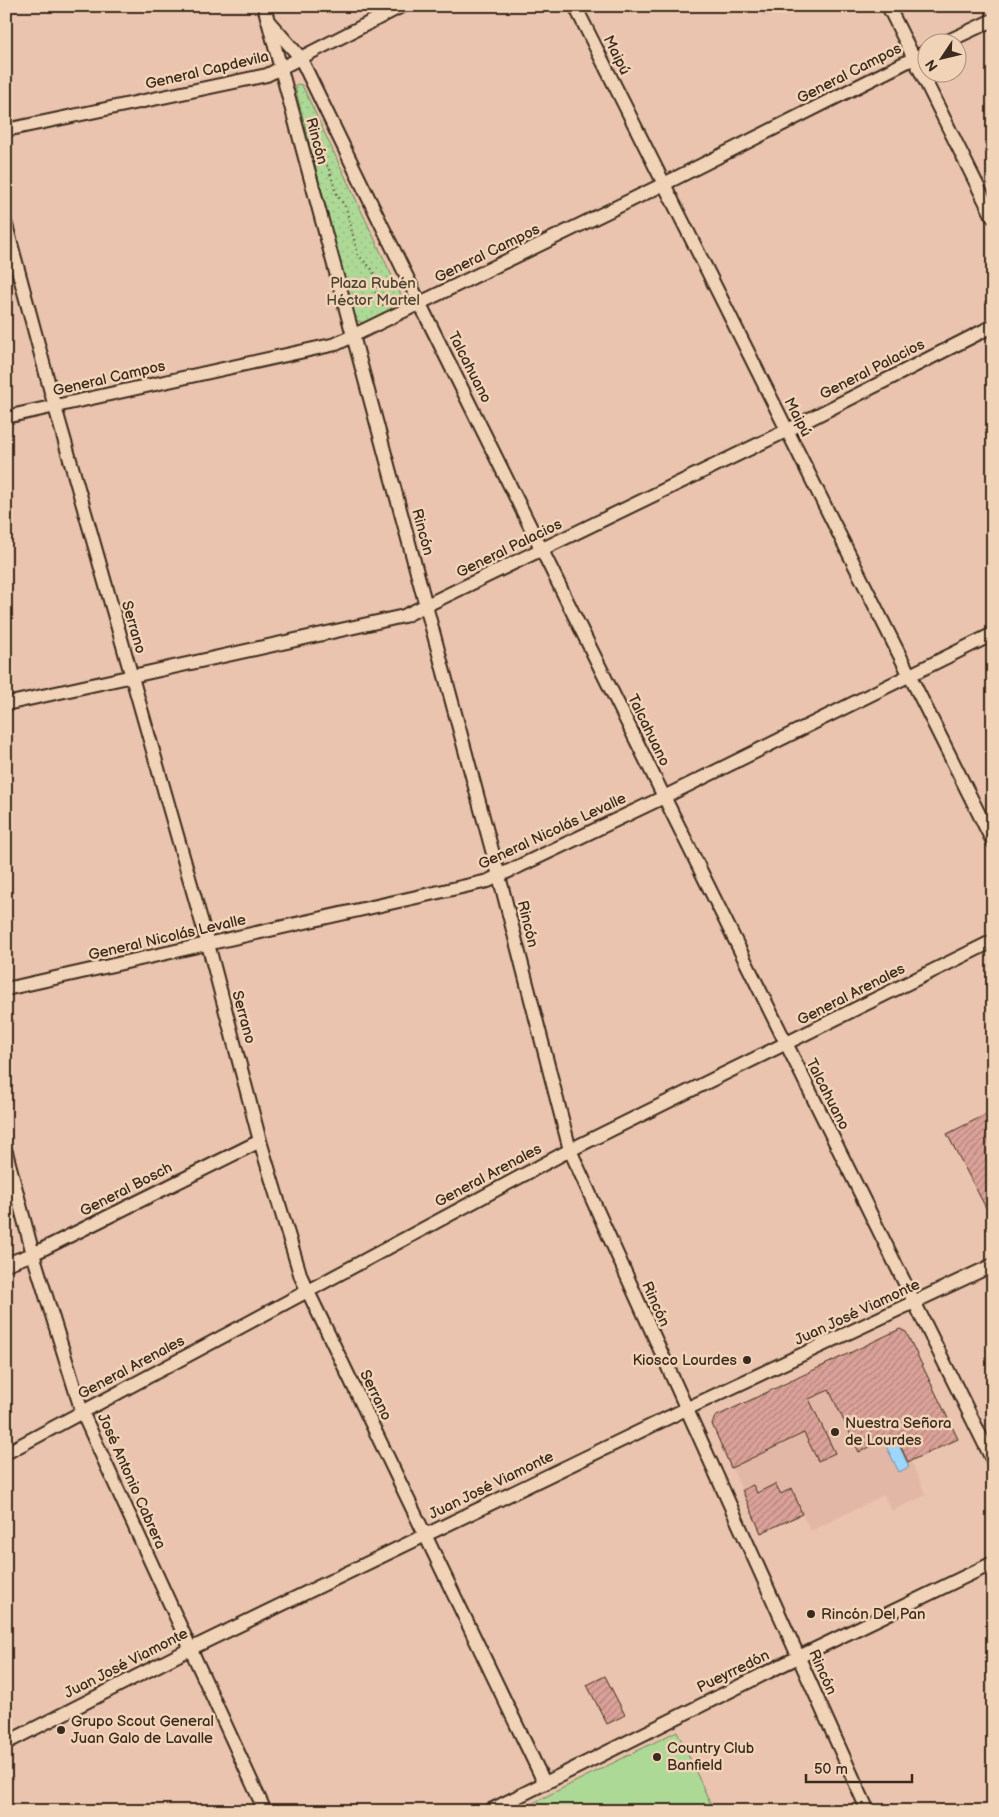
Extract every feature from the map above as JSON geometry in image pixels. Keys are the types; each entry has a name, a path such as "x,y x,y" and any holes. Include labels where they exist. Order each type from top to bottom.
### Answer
{"street":[{"name":"Rincón","path":"264,6 499,876 570,1150 868,1811"},
{"name":"General Capdevila","path":"6,130 267,75 402,6"},
{"name":"Maipú","path":"575,6 993,842"},
{"path":"888,6 993,217"},
{"name":"Talcahuano","path":"268,20 300,57 785,1045 993,1461"},
{"path":"966,33 993,20"},
{"name":"General Campos","path":"6,417 336,344 354,337 914,58"},
{"name":"Serrano","path":"6,225 55,407 208,944 260,1141 307,1291 427,1534 544,1782"},
{"name":"General Palacios","path":"6,704 404,616 543,550 993,326"},
{"name":"General Nicolás Levalle","path":"6,989 481,883 664,797 993,634"},
{"name":"General Arenales","path":"6,1453 570,1150 993,941"},
{"name":"General Bosch","path":"6,1264 33,1254 260,1141"},
{"name":"José Antonio Cabrera","path":"6,1152 33,1254 82,1412 265,1811"},
{"name":"Juan José Viamonte","path":"6,1743 190,1649 427,1534 686,1409 993,1265"},
{"name":"Pueyrredón","path":"489,1811 798,1657 993,1563"}],"path":[{"path":"304,156 319,158 328,166 336,193 346,208 358,256 371,268 376,276 376,297 396,316"}],"shaded area":[{"path":"758,6 785,6 764,17"},
{"name":"Nuestra Señora de Lourdes","path":"900,1329 906,1332 958,1439 911,1461 926,1495 892,1511 884,1495 811,1531 802,1514 761,1533 712,1424 715,1417"}],"green space":[{"name":"Plaza Rubén Héctor Martel","path":"297,84 302,85 400,293 401,300 399,305 363,323 356,320 353,314 295,87"},
{"name":"Country Club Banfield","path":"677,1731 714,1811 517,1811"}],"water":[{"path":"895,1437 909,1467 899,1472 884,1442"}],"building":[{"path":"993,1111 993,1221 947,1134"},
{"path":"900,1329 906,1332 958,1439 908,1462 895,1435 859,1452 829,1390 809,1399 835,1453 818,1461 804,1433 731,1468 712,1424 715,1417"},
{"path":"775,1484 781,1494 792,1488 802,1514 761,1533 742,1490 753,1485 757,1493"},
{"path":"605,1676 625,1715 607,1724 587,1685"}],"place":[{"name":"Kiosco Lourdes","path":"747,1360"},
{"name":"Nuestra Señora de Lourdes","path":"835,1432"},
{"name":"Rincón Del Pan","path":"811,1614"},
{"name":"Grupo Scout General Juan Galo de Lavalle","path":"61,1730"},
{"name":"Country Club Banfield","path":"657,1757"}]}
